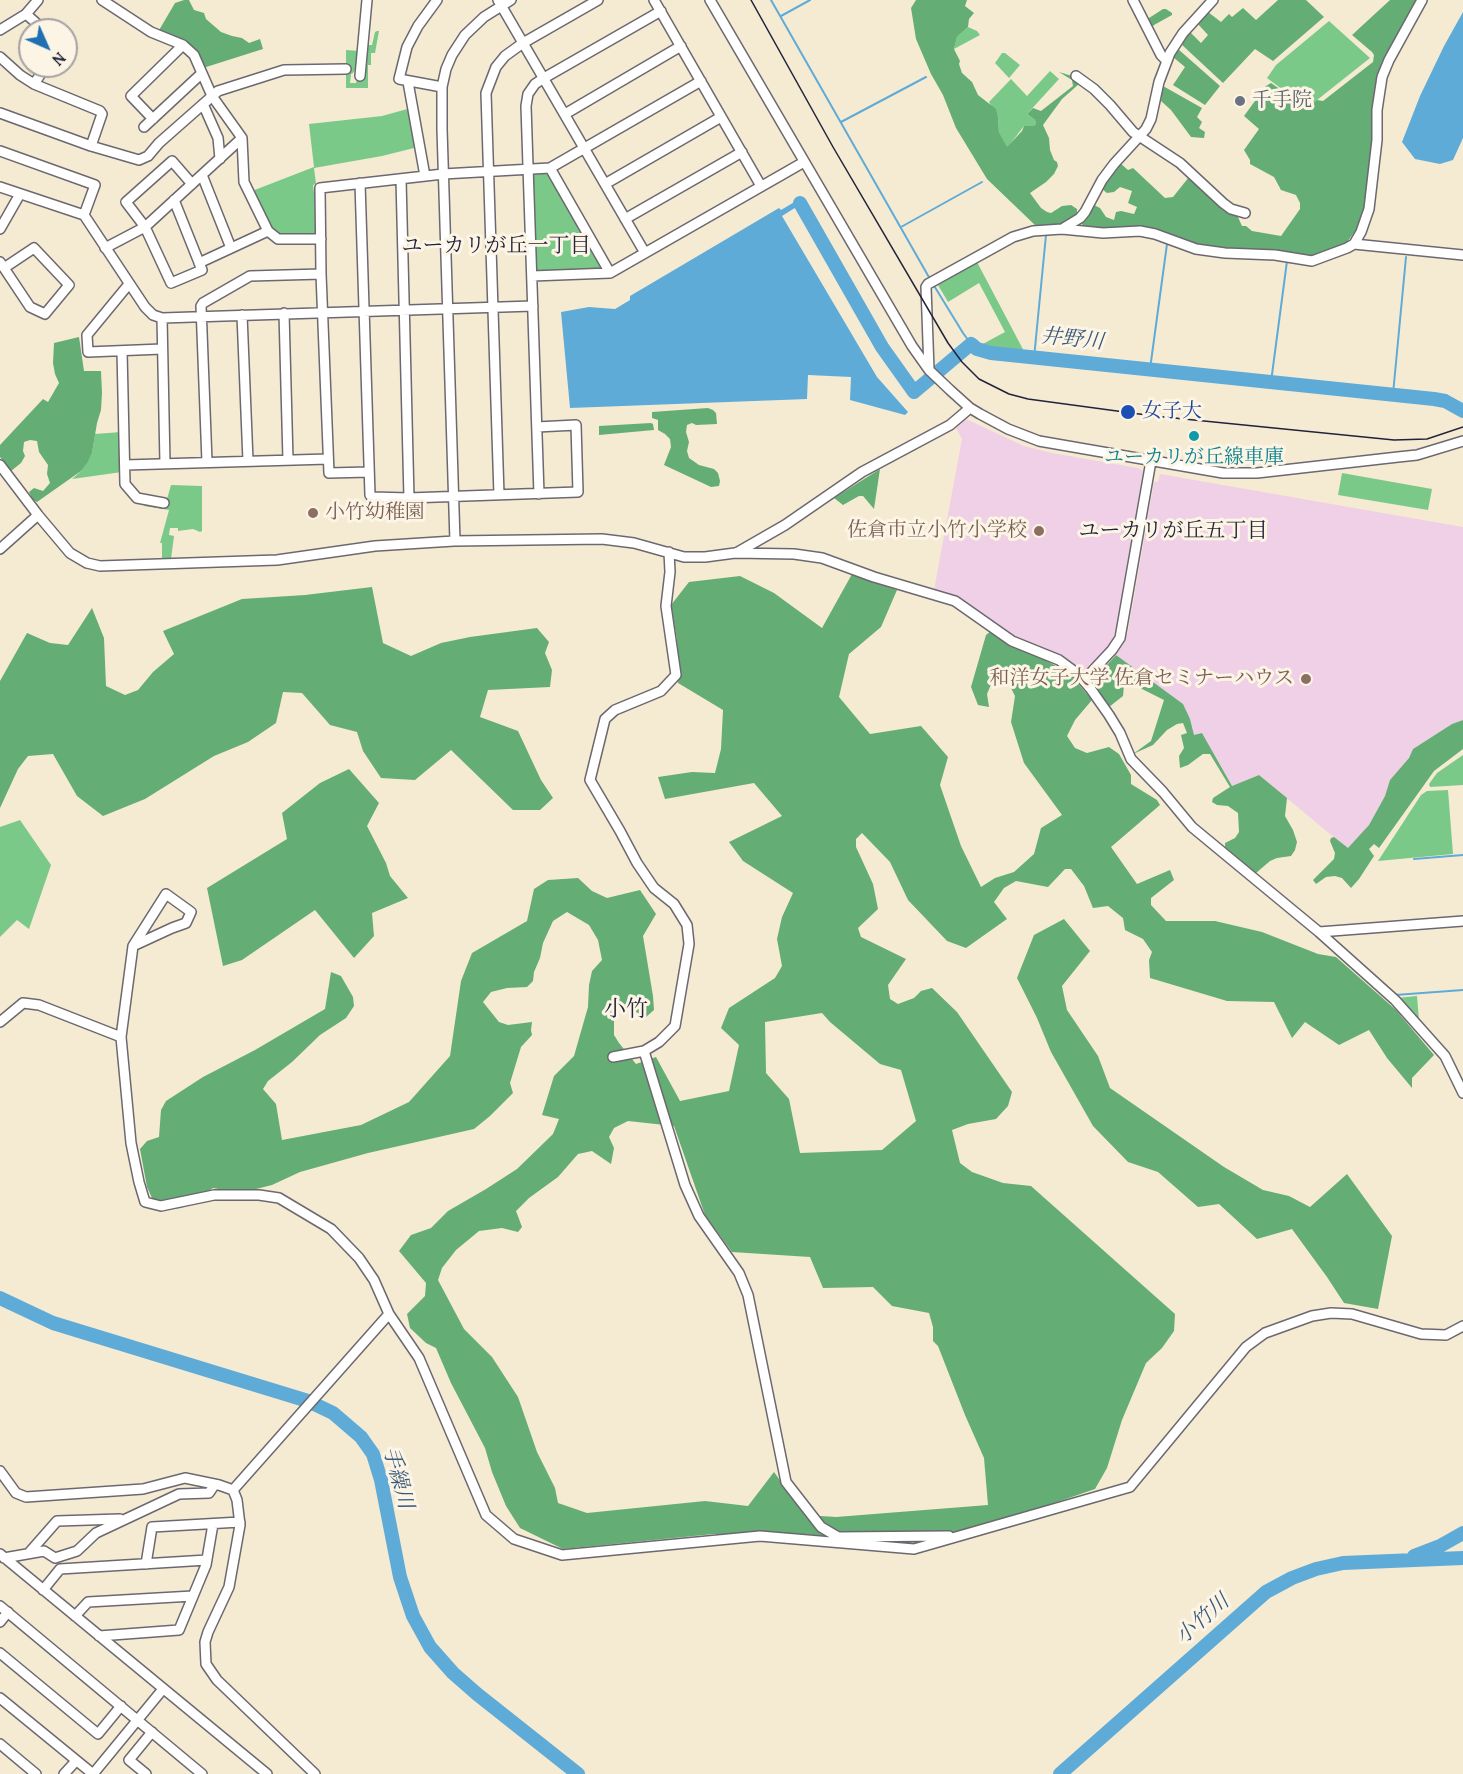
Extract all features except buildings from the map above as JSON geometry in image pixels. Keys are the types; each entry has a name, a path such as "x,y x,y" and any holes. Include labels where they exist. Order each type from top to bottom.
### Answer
{"street":[{"path":"0,30 27,14 38,0"},
{"path":"102,0 151,32 183,45 194,55 212,96 242,138 244,182 267,231 278,239 321,239"},
{"path":"360,76 367,0"},
{"path":"435,0 407,47 399,79 442,87"},
{"path":"455,541 442,87 449,62 458,44 500,3 512,0"},
{"path":"499,495 485,101 488,85 500,62 523,43 598,0"},
{"path":"654,0 761,186"},
{"path":"710,0 912,346 929,370 970,408 1008,429 1039,441 1223,473 1257,473 1417,455 1463,441"},
{"path":"1133,0 1161,55 1167,61"},
{"path":"1062,229 1072,224 1085,212 1102,180 1140,137 1151,119 1159,82 1179,38 1213,0"},
{"path":"929,370 927,285 1013,237 1033,231 1062,229 1103,233 1140,231 1196,249 1275,255 1312,261 1354,244 1369,209 1382,77 1422,0"},
{"path":"500,3 645,253"},
{"path":"539,494 527,98 531,89 544,78 661,11"},
{"path":"27,14 31,18"},
{"path":"153,119 131,96 183,45"},
{"path":"565,114 681,46"},
{"path":"0,57 34,84 100,111 102,114 91,146"},
{"path":"0,114 134,160 145,159 159,143 218,91 284,69 346,69"},
{"path":"144,127 201,74"},
{"path":"1076,76 1094,89 1125,124 1140,137 1180,163 1222,203 1231,209 1245,213"},
{"path":"34,84 38,78"},
{"path":"369,472 329,473 320,188 444,174 550,168 701,81"},
{"path":"408,82 425,176"},
{"path":"203,104 218,138 220,159"},
{"path":"605,184 721,117"},
{"path":"105,248 144,227 242,138"},
{"path":"0,151 95,185 84,215"},
{"path":"625,219 742,152"},
{"path":"174,200 202,270 171,283 144,227 126,202 172,161 192,184"},
{"path":"532,276 610,273 804,162"},
{"path":"550,168 610,273"},
{"path":"202,175 231,248"},
{"path":"401,179 409,498"},
{"path":"360,183 370,495 372,497 409,498 578,492 576,425 537,427"},
{"path":"0,187 84,215 148,311 162,318 533,306"},
{"path":"0,229 20,194"},
{"path":"199,263 267,231"},
{"path":"1354,244 1463,255"},
{"path":"34,248 69,285 45,314 30,307 2,265 34,248"},
{"path":"207,462 201,306 246,278 321,274"},
{"path":"129,284 87,335 88,352 162,349"},
{"path":"284,314 288,460"},
{"path":"242,315 248,461"},
{"path":"162,318 165,464"},
{"path":"122,351 125,484 137,498 164,503"},
{"path":"735,553 752,546 785,525 862,472 949,426 970,408"},
{"path":"125,465 328,459"},
{"path":"1084,680 1120,638 1151,461"},
{"path":"0,465 38,516 70,553 87,563 100,566 277,560 375,546 455,541 602,539 634,543 684,557 697,558 735,553 794,554 822,558 874,577 955,601 1012,641 1059,660 1084,680 1120,733 1131,759 1192,826 1319,932 1395,1000 1445,1056 1463,1093"},
{"path":"0,549 38,516"},
{"path":"613,1057 644,1051 659,1042 675,1026 689,944 687,925 674,904 654,888 590,780 605,719 615,710 661,691 676,675 666,606 670,572 669,552"},
{"path":"133,946 186,923 191,912 166,894 133,946 121,1036 131,1143 145,1202 160,1206 214,1196 258,1195 279,1198 331,1229 352,1251 374,1280 389,1314 419,1358 486,1515 514,1539 562,1555 760,1536 914,1549 1130,1487 1246,1347 1266,1333 1312,1316 1330,1313 1352,1314 1421,1334 1446,1335 1463,1326"},
{"path":"1319,932 1463,921"},
{"path":"0,1022 23,1004 39,1005 121,1036"},
{"path":"644,1051 685,1185 699,1216 739,1273 748,1296 786,1482 821,1527 838,1537 962,1536"},
{"path":"233,1490 389,1314"},
{"path":"0,1471 16,1492 26,1497 143,1489 185,1478 233,1490 240,1522 229,1587 205,1642 206,1664 217,1680 315,1774"},
{"path":"2,1556 44,1551 55,1558 77,1551 96,1533 179,1494 209,1493 215,1484"},
{"path":"28,1554 57,1521 125,1519"},
{"path":"146,1564 152,1527 240,1522"},
{"path":"99,1636 179,1630 207,1560 213,1524"},
{"path":"2,1556 267,1774"},
{"path":"43,1590 60,1569 207,1560"},
{"path":"75,1616 88,1602 193,1596"},
{"path":"0,1622 4,1609 202,1774"},
{"path":"0,1653 98,1734 121,1706"},
{"path":"0,1698 93,1774 163,1689"},
{"path":"146,1774 129,1760 152,1732"},
{"path":"0,1744 36,1774"},
{"path":"64,1774 76,1761"}],"shaded area":[{"name":"佐倉市立小竹小学校","path":"966,419 1024,446 1138,468 1143,471 1115,631 1111,643 1085,671 1082,672 1066,660 1013,638 966,603 934,590 962,439 956,428"},
{"name":"和洋女子大学 佐倉セミナーハウス","path":"1160,474 1463,527 1463,720 1452,724 1413,749 1409,758 1390,780 1385,796 1369,825 1348,849 1259,775 1232,786 1202,733 1194,736 1190,719 1116,655 1128,632 1154,482 1158,482"}],"green space":[{"path":"189,0 194,10 204,13 206,19 221,32 242,38 249,43 260,39 263,49 203,68 192,47 186,42 158,32 175,3"},
{"path":"916,0 967,0 965,6 974,13 969,19 968,27 957,37 954,49 960,61 962,73 972,82 978,95 996,109 999,132 1007,147 1024,126 1034,126 1036,123 1027,114 1033,108 1041,111 1073,86 1072,80 1059,72 1080,81 1062,99 1043,125 1049,138 1050,150 1058,166 1046,182 1030,193 1041,208 1047,212 1051,213 1062,206 1071,205 1077,209 1077,216 1063,224 1037,227 987,179 956,128 916,39 911,8"},
{"path":"1278,0 1306,0 1324,17 1273,61 1255,49 1223,83 1180,43 1190,32 1201,43 1208,35 1197,23 1208,12 1221,22 1229,14 1232,17 1243,8 1256,20"},
{"path":"1390,0 1419,0 1379,76 1373,110 1374,141 1365,208 1356,230 1344,246 1312,258 1195,247 1177,239 1084,229 1081,221 1094,205 1100,208 1106,217 1114,220 1116,212 1134,214 1137,207 1128,203 1132,191 1120,187 1114,192 1107,193 1102,189 1120,163 1128,170 1133,168 1165,198 1173,197 1189,177 1237,215 1242,226 1252,231 1281,236 1300,209 1300,203 1296,195 1281,190 1274,177 1250,164 1244,150 1259,129 1244,116 1266,86 1271,83 1307,108 1317,100 1323,101 1373,62 1372,52 1352,35"},
{"path":"1163,9 1172,15 1154,25 1150,30 1146,20"},
{"path":"1329,21 1370,58 1307,108 1267,78 1276,65"},
{"path":"968,27 980,35 954,49 957,37"},
{"path":"379,31 375,53 371,53 371,65 368,65 368,88 346,88 346,50 360,51 356,68 351,74 350,83 356,83 365,45 372,45"},
{"path":"1178,49 1220,86 1205,105 1173,85 1185,67 1173,57"},
{"path":"1002,53 1020,65 1009,78 995,63"},
{"path":"1050,71 1059,79 1027,114 1036,123 1034,126 1024,126 1007,148 999,132 998,118 989,102 1011,79 1027,96"},
{"path":"1163,86 1202,108 1197,117 1202,122 1199,128 1205,132 1204,138 1191,137 1171,110 1161,101"},
{"path":"411,108 418,147 314,168 316,184 313,185 314,192 317,192 317,232 314,235 279,235 270,228 252,191 314,167 309,124 382,116"},
{"path":"546,171 603,267 601,271 538,272 535,269 532,175 535,172"},
{"path":"977,262 1026,355 992,351 979,346 1005,332 979,283 948,302 938,285"},
{"path":"79,337 84,371 101,371 101,410 92,453 81,471 37,502 33,500 29,492 34,488 43,491 50,483 47,474 48,465 39,452 37,441 24,442 25,456 21,463 11,471 0,457 0,445 43,399 48,402 59,383 53,363 54,343"},
{"path":"708,408 716,413 717,424 696,425 692,423 687,425 686,432 689,442 687,451 689,458 718,473 719,486 711,487 664,465 671,447 670,439 658,430 658,420 652,418 652,412"},
{"path":"651,423 654,430 599,435 599,426"},
{"path":"121,432 122,472 72,479 81,471 92,453 95,434"},
{"path":"880,469 874,509 863,496 843,505 834,498"},
{"path":"1342,473 1432,489 1428,510 1338,495"},
{"path":"171,485 202,486 202,531 193,529 178,531 178,528 170,528 169,535 174,536 171,559 162,559 162,543 160,543 169,510 144,506 145,503 165,506"},
{"path":"852,574 897,590 881,627 849,654 839,697 870,734 921,726 948,757 940,785 961,846 981,887 995,878 1014,872 1034,854 1041,828 1062,815 1024,763 1011,722 1015,696 1007,680 992,682 987,694 989,707 978,705 971,687 986,635 991,631 1011,646 1069,673 1092,700 1075,720 1067,736 1075,748 1087,753 1109,747 1119,754 1131,775 1131,784 1157,800 1160,805 1111,847 1137,884 1170,870 1174,880 1151,898 1151,905 1166,921 1215,921 1262,932 1318,954 1336,957 1396,1010 1434,1055 1412,1078 1412,1088 1387,1058 1369,1030 1339,1045 1305,1022 1292,1038 1274,1002 1227,1001 1150,978 1149,960 1152,952 1143,939 1125,930 1123,918 1108,906 1093,908 1084,886 1071,869 1065,869 1048,887 1016,881 1004,888 994,902 1007,919 966,948 947,941 908,900 890,862 862,833 856,839 856,847 873,884 878,909 858,928 861,937 906,959 888,985 890,999 898,1004 914,998 921,991 932,988 957,1012 1012,1092 1008,1106 996,1119 968,1124 952,1130 960,1163 972,1172 1003,1183 1031,1186 1175,1314 1174,1331 1162,1348 1146,1363 1122,1420 1107,1468 1095,1489 1008,1519 904,1544 804,1534 714,1534 563,1549 520,1528 506,1506 485,1448 451,1383 436,1348 426,1343 410,1328 407,1314 425,1296 426,1283 399,1251 411,1235 431,1228 448,1211 517,1169 553,1134 559,1119 542,1115 554,1076 574,1056 588,1007 592,971 602,960 598,940 589,925 567,912 553,921 543,943 533,981 527,987 491,992 483,1002 499,1022 508,1025 532,1022 532,1035 521,1047 510,1083 513,1093 474,1129 368,1153 300,1172 272,1185 240,1193 213,1188 189,1205 172,1209 152,1198 147,1187 140,1149 147,1141 159,1137 161,1110 166,1101 203,1077 325,1009 331,972 341,976 353,997 354,1006 346,1018 320,1035 268,1081 263,1089 276,1104 282,1140 361,1125 409,1102 450,1056 461,981 472,953 527,921 534,889 548,880 578,878 592,891 607,898 640,890 656,914 643,936 654,1010 646,1017 622,1005 614,1013 614,1035 636,1064 656,1057 680,1101 729,1091 739,1045 721,1028 729,1008 775,978 782,966 777,939 782,917 793,893 743,861 729,842 782,816 754,783 665,799 658,777 692,772 715,773 721,749 723,710 678,683 677,640 671,605 689,582 740,576 774,593 822,628","holes":["822,1013 880,1064 901,1070 916,1121 882,1150 800,1153 789,1099 766,1073 765,1022","628,1121 674,1126 705,1215 732,1252 810,1257 823,1288 873,1287 892,1306 929,1313 933,1327 933,1341 938,1346 984,1458 988,1505 836,1517 805,1515 774,1472 748,1506 705,1501 587,1513 558,1503 555,1488 537,1452 518,1397 492,1357 464,1329 438,1280 442,1268 456,1250 479,1231 502,1228 518,1232 522,1227 516,1211 529,1198 558,1177 578,1154 592,1151 611,1164 614,1148 609,1137 614,1128"]},
{"path":"372,587 383,643 411,656 441,643 537,628 549,642 545,653 552,670 550,687 488,690 480,717 518,731 541,780 553,798 540,810 513,810 451,750 415,780 381,778 363,751 357,732 330,725 302,693 283,692 276,723 248,742 214,756 145,799 103,816 77,796 53,754 28,756 18,769 0,808 0,681 27,633 50,643 68,645 92,608 104,638 106,686 125,695 138,690 153,672 174,654 163,631 242,599 305,595"},
{"path":"1116,655 1183,704 1194,735 1202,733 1232,786 1259,775 1287,798 1285,816 1297,842 1291,856 1270,861 1256,873 1225,847 1225,843 1235,838 1239,832 1238,813 1228,806 1212,802 1213,798 1230,787 1210,754 1203,754 1180,768 1179,756 1184,748 1181,735 1187,733 1183,723 1167,730 1153,745 1133,754 1151,741 1164,700 1128,682 1124,685 1123,696 1109,707 1093,683"},
{"path":"1463,720 1463,749 1434,771 1379,848 1374,844 1369,849 1374,856 1351,888 1342,878 1335,876 1326,877 1316,884 1313,880 1334,859 1335,853 1331,838 1334,837 1348,848 1369,825 1385,796 1390,780 1409,758 1413,749 1452,724"},
{"path":"1463,755 1463,785 1430,787 1429,784 1437,773"},
{"path":"349,769 379,803 367,826 390,876 408,898 372,913 374,936 354,958 315,910 242,960 223,966 207,888 287,839 282,813 320,783"},
{"path":"1448,790 1453,854 1378,861 1421,795 1427,791"},
{"path":"20,820 51,865 29,929 17,920 0,937 0,827"},
{"path":"1064,919 1090,951 1062,986 1067,1010 1098,1056 1110,1088 1224,1167 1263,1190 1289,1196 1310,1207 1347,1174 1392,1236 1378,1309 1344,1303 1292,1229 1257,1239 1219,1204 1198,1207 1158,1172 1128,1162 1093,1126 1051,1052 1017,978 1034,935"},
{"path":"1417,996 1419,1020 1397,998"}],"water":[{"path":"1463,12 1463,138 1453,160 1440,164 1415,159 1402,142 1420,96"},
{"path":"796,201 798,206 782,216 877,377 908,412 905,415 850,400 851,377 808,375 807,399 570,408 561,312 589,307 615,309 630,300 630,296 779,208 781,210"}],"waterway":[{"path":"771,0 930,279"},
{"path":"781,16 810,0"},
{"path":"841,122 926,77"},
{"path":"901,227 982,182"},
{"name":"井野川","path":"800,203 882,347 914,392 971,344 977,349 991,353 1434,399 1445,401 1463,411"},
{"path":"1034,358 1046,235"},
{"path":"1150,369 1167,244"},
{"path":"1393,394 1406,257"},
{"path":"1271,382 1287,261"},
{"path":"933,284 971,344"},
{"path":"1414,859 1463,855"},
{"path":"1395,995 1463,990"},
{"name":"手繰川","path":"0,1298 53,1323 308,1401 333,1413 361,1437 373,1454 381,1480 400,1577 413,1616 430,1647 453,1673 477,1694 578,1774"},
{"name":"井野川","path":"1414,1556 1440,1546 1463,1533"},
{"name":"小竹川","path":"1060,1774 1266,1592 1292,1578 1316,1569 1343,1563 1463,1558"}],"tram line":[{"path":"751,0 833,147 948,343 979,379 1009,394 1028,399 1154,416 1394,440 1427,439 1463,427"}],"place":[{"name":"千手院","path":"1240,101"},
{"name":"女子大","path":"1128,412"},
{"name":"ユーカリが丘線車庫","path":"1194,436"},
{"name":"小竹幼稚園","path":"313,513"},
{"name":"佐倉市立小竹小学校","path":"1039,531"},
{"name":"和洋女子大学 佐倉セミナーハウス","path":"1306,679"}],"district":[{"name":"ユーカリが丘一丁目","path":"496,247"},
{"name":"ユーカリが丘五丁目","path":"1173,532"},
{"name":"小竹","path":"626,1010"}]}
